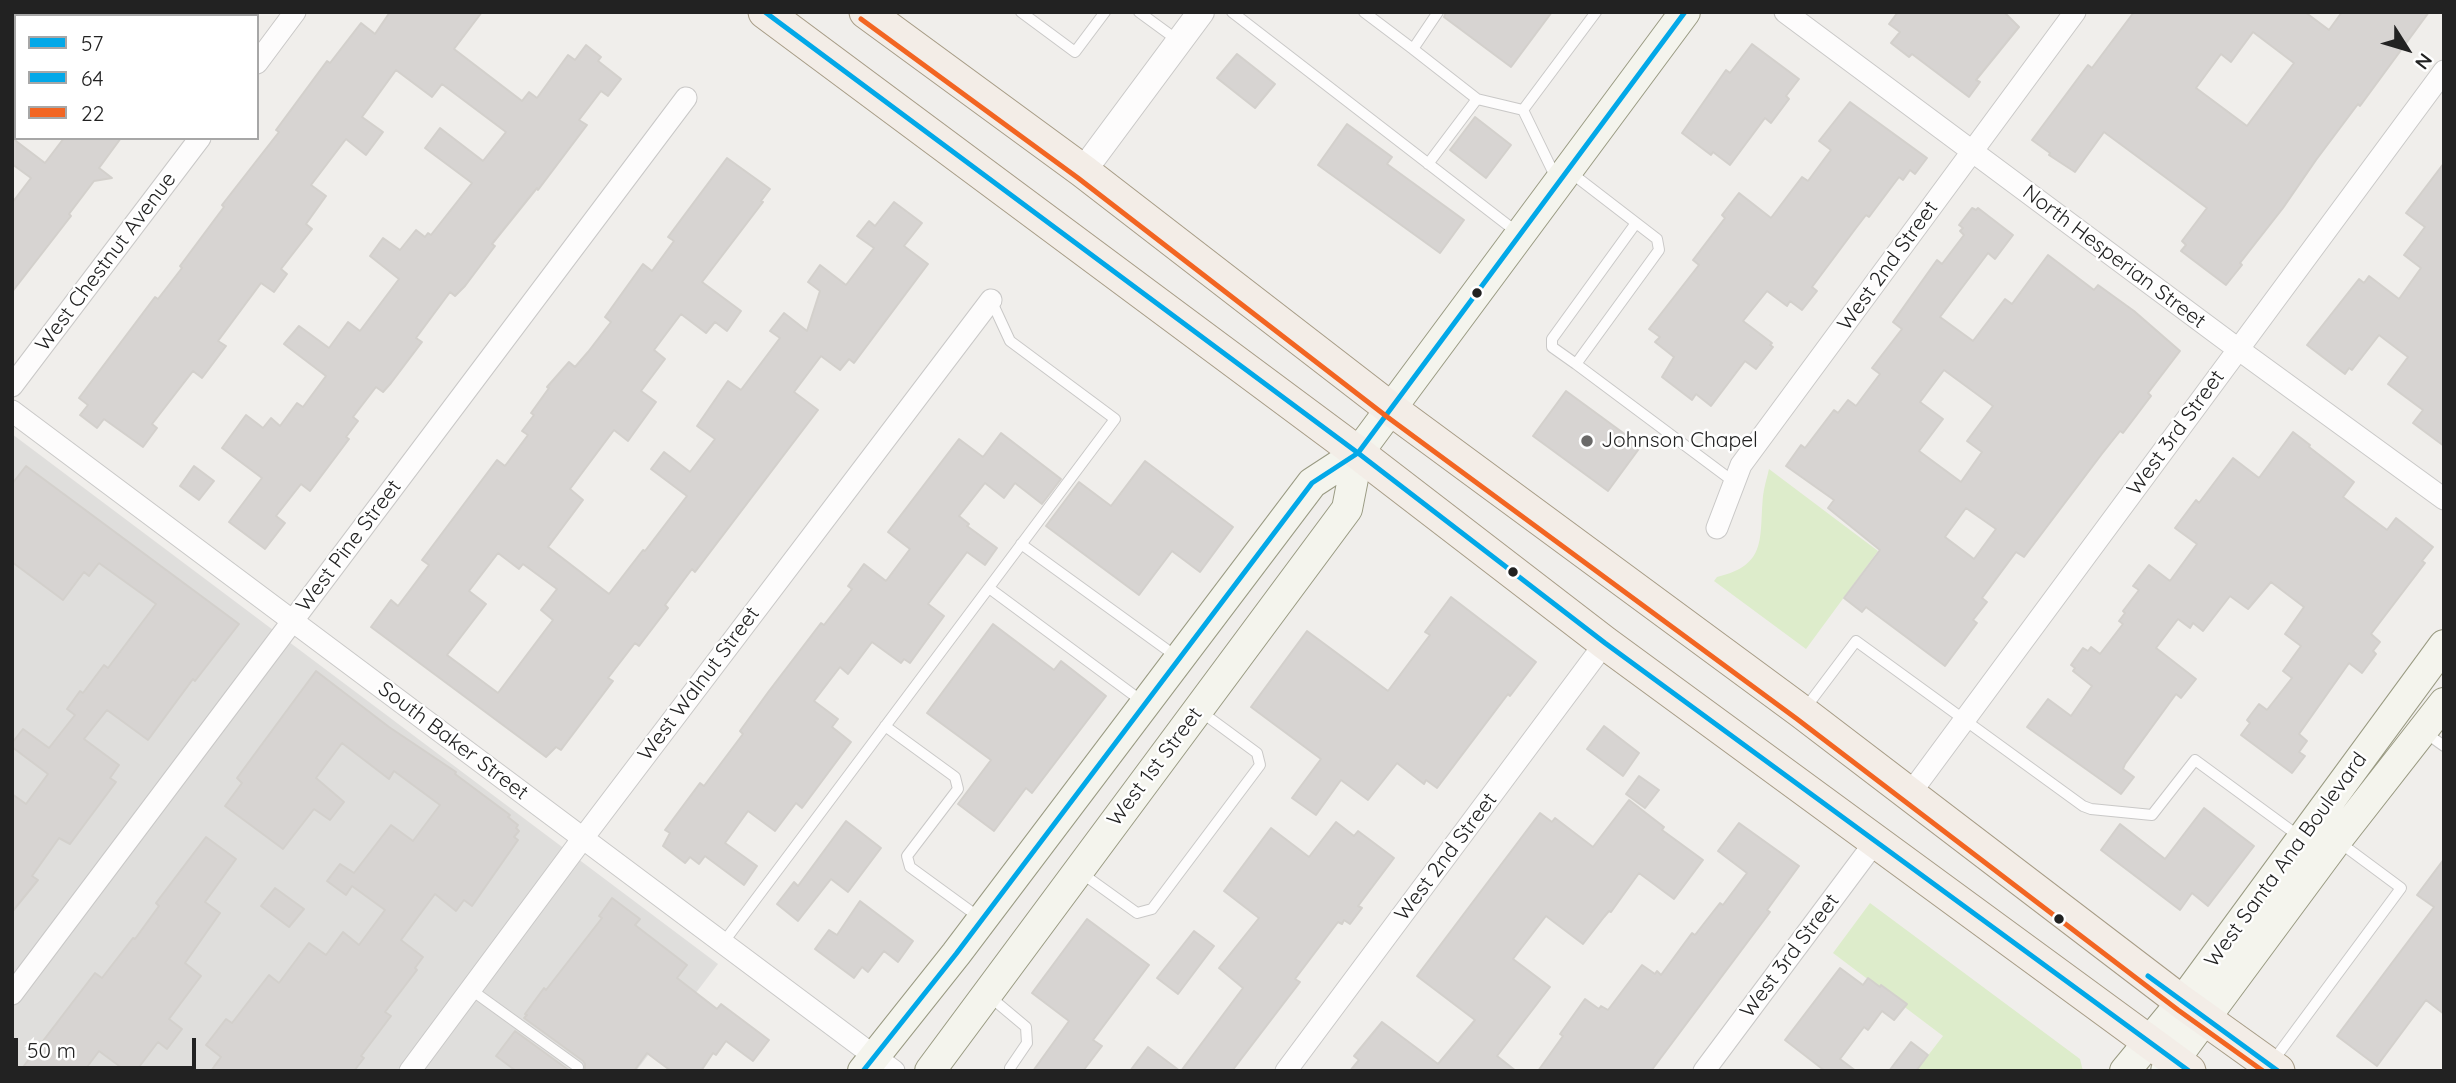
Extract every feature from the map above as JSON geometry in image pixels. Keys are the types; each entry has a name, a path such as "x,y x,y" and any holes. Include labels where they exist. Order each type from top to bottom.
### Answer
{"main road":[{"path":"765,12 1358,453 1605,643 2169,1061"},
{"name":"West 1st Street","path":"877,1066 982,920 1312,483 1358,453 1685,12"},
{"path":"874,14 1391,409 1802,712 2193,1010 2274,1068"},
{"name":"West 1st Street","path":"930,1071 1347,509 1358,453"},
{"name":"West Santa Ana Boulevard","path":"2125,1071 2169,1061 2193,1010 2302,839 2444,645"},
{"name":"West Santa Ana Boulevard","path":"2193,1010 2337,840 2433,738 2444,703"}],"street":[{"path":"259,60 295,12"},
{"path":"1083,172 1201,12"},
{"name":"North Hesperian Street","path":"1786,12 2444,499"},
{"name":"West 2nd Street","path":"1717,527 1741,465 2075,12"},
{"name":"West 3rd Street","path":"1909,795 2444,71"},
{"name":"West Pine Street","path":"12,994 686,98"},
{"name":"West Chestnut Avenue","path":"12,386 198,140"},
{"name":"West Walnut Street","path":"410,1071 991,300"},
{"name":"South Baker Street","path":"12,411 723,943 877,1066"},
{"name":"West 2nd Street","path":"1286,1071 1605,643"},
{"name":"West 3rd Street","path":"1704,1071 1875,842"}],"lane":[{"path":"1021,12 1075,52 1105,12"},
{"path":"1139,12 1180,42"},
{"path":"1232,12 1520,235"},
{"path":"1364,12 1477,99 1523,110 1563,177 1657,239 1659,250 1576,363"},
{"path":"1413,49 1438,12"},
{"path":"1523,110 1596,12"},
{"path":"1428,164 1477,99"},
{"path":"1636,223 1552,339 1552,347 1734,482"},
{"path":"723,943 1115,419 1010,341 991,300"},
{"path":"1021,544 1180,659"},
{"path":"989,588 1145,704"},
{"path":"1802,712 1856,641 2083,806 2152,815 2195,760 2302,839"},
{"path":"1078,870 1138,913 1152,909 1260,765 1257,753 1198,709"},
{"path":"885,726 956,777 958,789 907,856 910,867 982,920"},
{"path":"2274,1068 2400,888 2337,840"},
{"path":"470,989 578,1067"},
{"path":"987,994 1026,1027 1027,1043 1010,1071"}],"shaded area":[{"path":"12,434 718,964 636,1071 12,1071"}],"green space":[{"path":"1769,469 1878,551 1806,649 1714,581 1717,577 1745,565 1758,548 1763,493"},
{"path":"1870,903 2080,1059 2083,1071 1916,1071 1943,1036 1833,953"}],"building":[{"path":"390,12 482,12 454,49 522,101 529,92 537,98 568,55 575,60 586,45 601,57 598,61 621,79 608,96 601,91 579,120 587,125 538,190 537,188 492,244 495,246 465,286 455,296 450,292 416,338 422,342 391,383 383,392 376,387 353,417 358,421 346,437 349,439 310,491 301,484 276,516 285,523 265,549 229,522 262,478 222,448 246,415 263,428 271,418 280,426 297,403 303,407 326,376 284,344 299,326 329,348 348,322 360,331 399,279 370,256 383,238 400,250 416,230 425,237 428,233 431,235 472,183 425,148 440,128 483,161 506,132 442,84 432,97 396,70 362,117 383,132 366,155 346,139 311,185 326,196 306,224 312,229 281,269 287,274 274,292 261,283 218,341 226,346 202,378 193,371 152,424 157,428 143,447 104,419 97,428 80,415 88,405 79,398 155,297 158,299 182,268 180,266 224,207 222,205 279,132 276,130 327,61 330,63 361,23 375,34"},
{"path":"1446,12 1552,12 1511,67 1444,17"},
{"path":"1898,12 2004,12 2019,27 1976,80 1980,82 1969,97 1912,54 1909,57 1891,43 1900,32 1889,24"},
{"path":"2134,12 2305,12 2329,30 2342,12 2429,12 2360,106 2358,104 2316,160 2226,285 2181,251 2186,245 2182,241 2207,208 2104,132 2075,172 2032,140 2088,65 2092,68","holes":["2253,32 2294,63 2247,126 2196,88 2221,54 2231,62"]},
{"path":"1752,44 1799,79 1786,96 1789,99 1771,123 1765,118 1730,165 1713,152 1711,155 1682,133 1726,70 1730,73"},
{"path":"1237,54 1275,84 1255,108 1217,78"},
{"path":"1850,102 1927,158 1915,174 1910,170 1903,180 1899,177 1869,217 1866,215 1812,287 1817,291 1802,310 1790,301 1787,306 1767,291 1743,321 1772,343 1770,345 1773,347 1756,369 1745,361 1711,406 1696,394 1692,400 1662,377 1674,357 1655,342 1660,337 1649,329 1699,265 1693,260 1725,218 1722,215 1739,193 1771,218 1802,177 1808,181 1831,150 1819,141"},
{"path":"1475,117 1511,145 1486,178 1450,150"},
{"path":"1347,124 1392,157 1387,164 1464,220 1440,253 1318,165"},
{"path":"12,138 45,163 62,140 120,140 99,168 112,178 94,181 69,214 71,216 12,292 12,203 31,178 12,164"},
{"path":"727,158 770,189 702,282 741,311 727,331 715,322 706,333 681,314 654,350 665,359 641,391 656,402 628,441 614,430 570,489 583,500 548,547 609,594 687,496 651,469 664,452 690,472 715,439 697,426 728,381 741,390 780,338 770,331 784,313 807,331 820,291 808,282 820,265 846,285 874,248 857,236 869,221 875,226 894,202 922,223 904,246 928,264 854,363 849,359 840,370 821,356 794,392 818,410 695,572 692,569 665,605 668,608 639,646 635,643 608,678 613,681 561,750 556,747 546,757 371,627 391,600 398,606 429,565 422,560 497,460 505,466 528,435 522,431 534,415 531,413 549,388 547,387 569,362 575,367 588,352 611,322 605,317 643,264 652,271 674,241 668,237","holes":["498,553 519,569 523,564 557,589 541,610 553,620 498,693 447,655 486,604 469,591"]},
{"path":"2444,163 2444,446 2413,423 2423,410 2388,384 2408,357 2379,335 2352,370 2349,368 2345,374 2307,345 2359,279 2364,283 2369,276 2399,299 2421,268 2404,255 2425,227 2406,213"},
{"path":"1972,208 1978,208 2013,235 1995,259 1988,253 1940,317 1973,341 2005,299 2012,304 2048,255 2094,290 2098,285 2134,311 2180,351 2148,393 2151,396 2123,433 2120,431 2024,557 2016,552 1982,598 1987,602 1973,620 1977,623 1945,666 1866,607 1862,612 1844,598 1880,550 1828,508 1834,500 1786,466 1801,445 1805,448 1834,410 1838,413 1848,400 1856,406 1880,374 1872,368 1902,329 1893,322 1937,260 1942,264 1964,235 1960,231 1963,228 1959,225","holes":["1944,370 1993,406 1967,441 1982,452 1961,482 1919,451 1943,419 1920,402","1966,508 1996,529 1974,559 1945,537"]},
{"name":"Johnson Chapel","path":"1566,391 1641,446 1608,491 1533,436"},
{"path":"2293,432 2354,482 2343,497 2387,530 2396,518 2433,547 2422,561 2425,563 2371,634 2380,642 2373,651 2376,654 2362,673 2349,663 2299,734 2307,741 2299,752 2305,756 2292,773 2241,735 2250,723 2247,720 2259,704 2267,710 2292,678 2283,671 2301,646 2285,634 2304,607 2271,582 2248,609 2230,596 2203,631 2193,623 2190,628 2178,619 2156,648 2196,679 2181,698 2176,694 2125,764 2123,769 2134,777 2121,794 2027,727 2048,699 2071,716 2092,686 2073,671 2075,668 2071,665 2083,648 2088,651 2091,647 2100,654 2123,624 2119,621 2125,613 2123,611 2139,590 2133,586 2149,565 2170,581 2197,544 2175,528 2196,500 2199,503 2233,458 2259,478"},
{"path":"1001,433 1061,479 1042,504 1015,483 1004,498 985,483 959,516 969,524 967,526 997,548 985,565 967,552 928,604 944,616 910,663 904,659 901,663 872,642 848,674 840,667 814,701 838,719 832,727 851,742 802,808 796,803 775,831 748,811 725,843 757,866 744,885 705,856 699,864 690,857 685,863 663,846 670,833 665,830 700,783 704,786 743,734 740,731 769,691 821,623 824,625 852,589 848,586 864,564 886,581 910,549 888,532 959,439 983,457"},
{"path":"1145,461 1233,527 1200,572 1172,551 1139,595 1046,526 1079,482 1111,506"},
{"path":"26,466 239,624 195,681 193,679 148,740 107,710 84,739 119,765 110,778 116,782 70,844 59,838 32,876 38,880 12,912 12,794 26,804 48,774 12,747 12,743 23,729 49,748 75,715 67,709 80,691 83,693 104,665 108,668 156,604 99,563 89,576 84,572 63,600 12,562 12,484"},
{"path":"194,466 214,481 199,500 180,486"},
{"path":"1451,597 1536,662 1510,696 1508,694 1437,788 1426,780 1424,784 1397,763 1368,800 1341,780 1316,815 1292,798 1321,759 1251,707 1307,631 1388,691 1430,635 1425,632"},
{"path":"993,624 1054,670 1061,661 1106,696 1032,793 1026,788 994,831 958,804 991,760 927,713"},
{"path":"316,671 389,727 456,772 455,774 510,815 508,817 518,825 516,828 519,831 514,837 518,840 472,906 464,900 456,911 435,894 401,940 423,957 415,968 417,970 385,1012 391,1016 361,1056 364,1058 354,1071 211,1071 221,1057 206,1045 226,1019 232,1023 269,975 279,983 309,943 326,955 343,932 359,945 385,910 352,886 346,895 327,881 340,864 354,873 391,825 413,841 440,805 394,771 389,779 342,743 316,778 344,802 330,820 314,809 283,849 225,806 242,783 237,778"},
{"path":"1604,726 1639,753 1623,776 1587,749"},
{"path":"1639,776 1659,790 1645,808 1626,794"},
{"path":"1629,800 1664,827 1662,830 1703,860 1674,899 1639,873 1611,912 1609,911 1583,944 1546,916 1513,959 1550,987 1497,1056 1516,1071 1350,1071 1359,1060 1354,1056 1382,1022 1438,1064 1475,1020 1417,976 1540,813 1552,822 1555,818 1593,847"},
{"path":"2204,808 2254,846 2208,906 2192,893 2180,910 2101,850 2120,824 2165,859"},
{"path":"846,821 881,848 848,892 831,879 798,921 777,904 794,882 798,886"},
{"path":"1336,822 1354,836 1358,831 1394,858 1358,906 1362,908 1350,924 1344,920 1342,924 1338,922 1295,979 1300,982 1232,1071 1181,1071 1243,988 1219,968 1259,918 1224,891 1271,828 1309,857"},
{"path":"1739,823 1799,866 1767,910 1770,912 1651,1071 1538,1071 1585,999 1599,1009 1601,1006 1608,1010 1642,965 1661,975 1692,933 1695,935 1720,903 1723,905 1747,873 1718,851"},
{"path":"206,837 236,859 205,902 220,913 185,963 201,976 169,1019 182,1029 167,1049 158,1042 136,1071 126,1071 99,1051 84,1071 20,1071 95,973 102,978 133,938 135,939 159,906 156,903"},
{"path":"2444,859 2444,1014 2426,1000 2377,1066 2337,1036 2434,907 2417,895"},
{"path":"275,888 304,909 289,927 261,906"},
{"path":"612,898 640,919 635,925 687,965 677,978 717,1009 721,1004 769,1040 753,1061 726,1041 716,1055 713,1053 701,1071 671,1071 647,1053 634,1071 585,1071 583,1061 524,1018 544,988 546,990 602,918 599,916"},
{"path":"860,901 913,941 898,962 884,951 868,972 862,967 854,978 815,949 829,930 837,935"},
{"path":"1087,919 1149,965 1093,1040 1102,1046 1083,1071 1033,1071 1069,1021 1032,993"},
{"path":"1194,931 1214,946 1178,994 1157,978"},
{"path":"1840,968 1863,985 1868,978 1907,1004 1894,1020 1882,1011 1868,1030 1864,1027 1840,1059 1856,1071 1825,1071 1785,1040"},
{"path":"515,1031 570,1071 516,1071 496,1056"},
{"path":"1911,1042 1928,1055 1916,1071 1889,1071"},
{"path":"1148,1047 1180,1071 1130,1071"}],"transit line":[{"name":"57","path":"765,12 1358,453 1605,643 2189,1071"},
{"name":"64","path":"863,1071 956,954 1312,483 1358,453 1685,12"},
{"name":"22","path":"861,19 1078,178 1386,416 1797,719 2178,1010 2263,1071"},
{"name":"57","path":"2148,976 2278,1071"}],"place":[{"name":"Johnson Chapel","path":"1587,441"}]}
